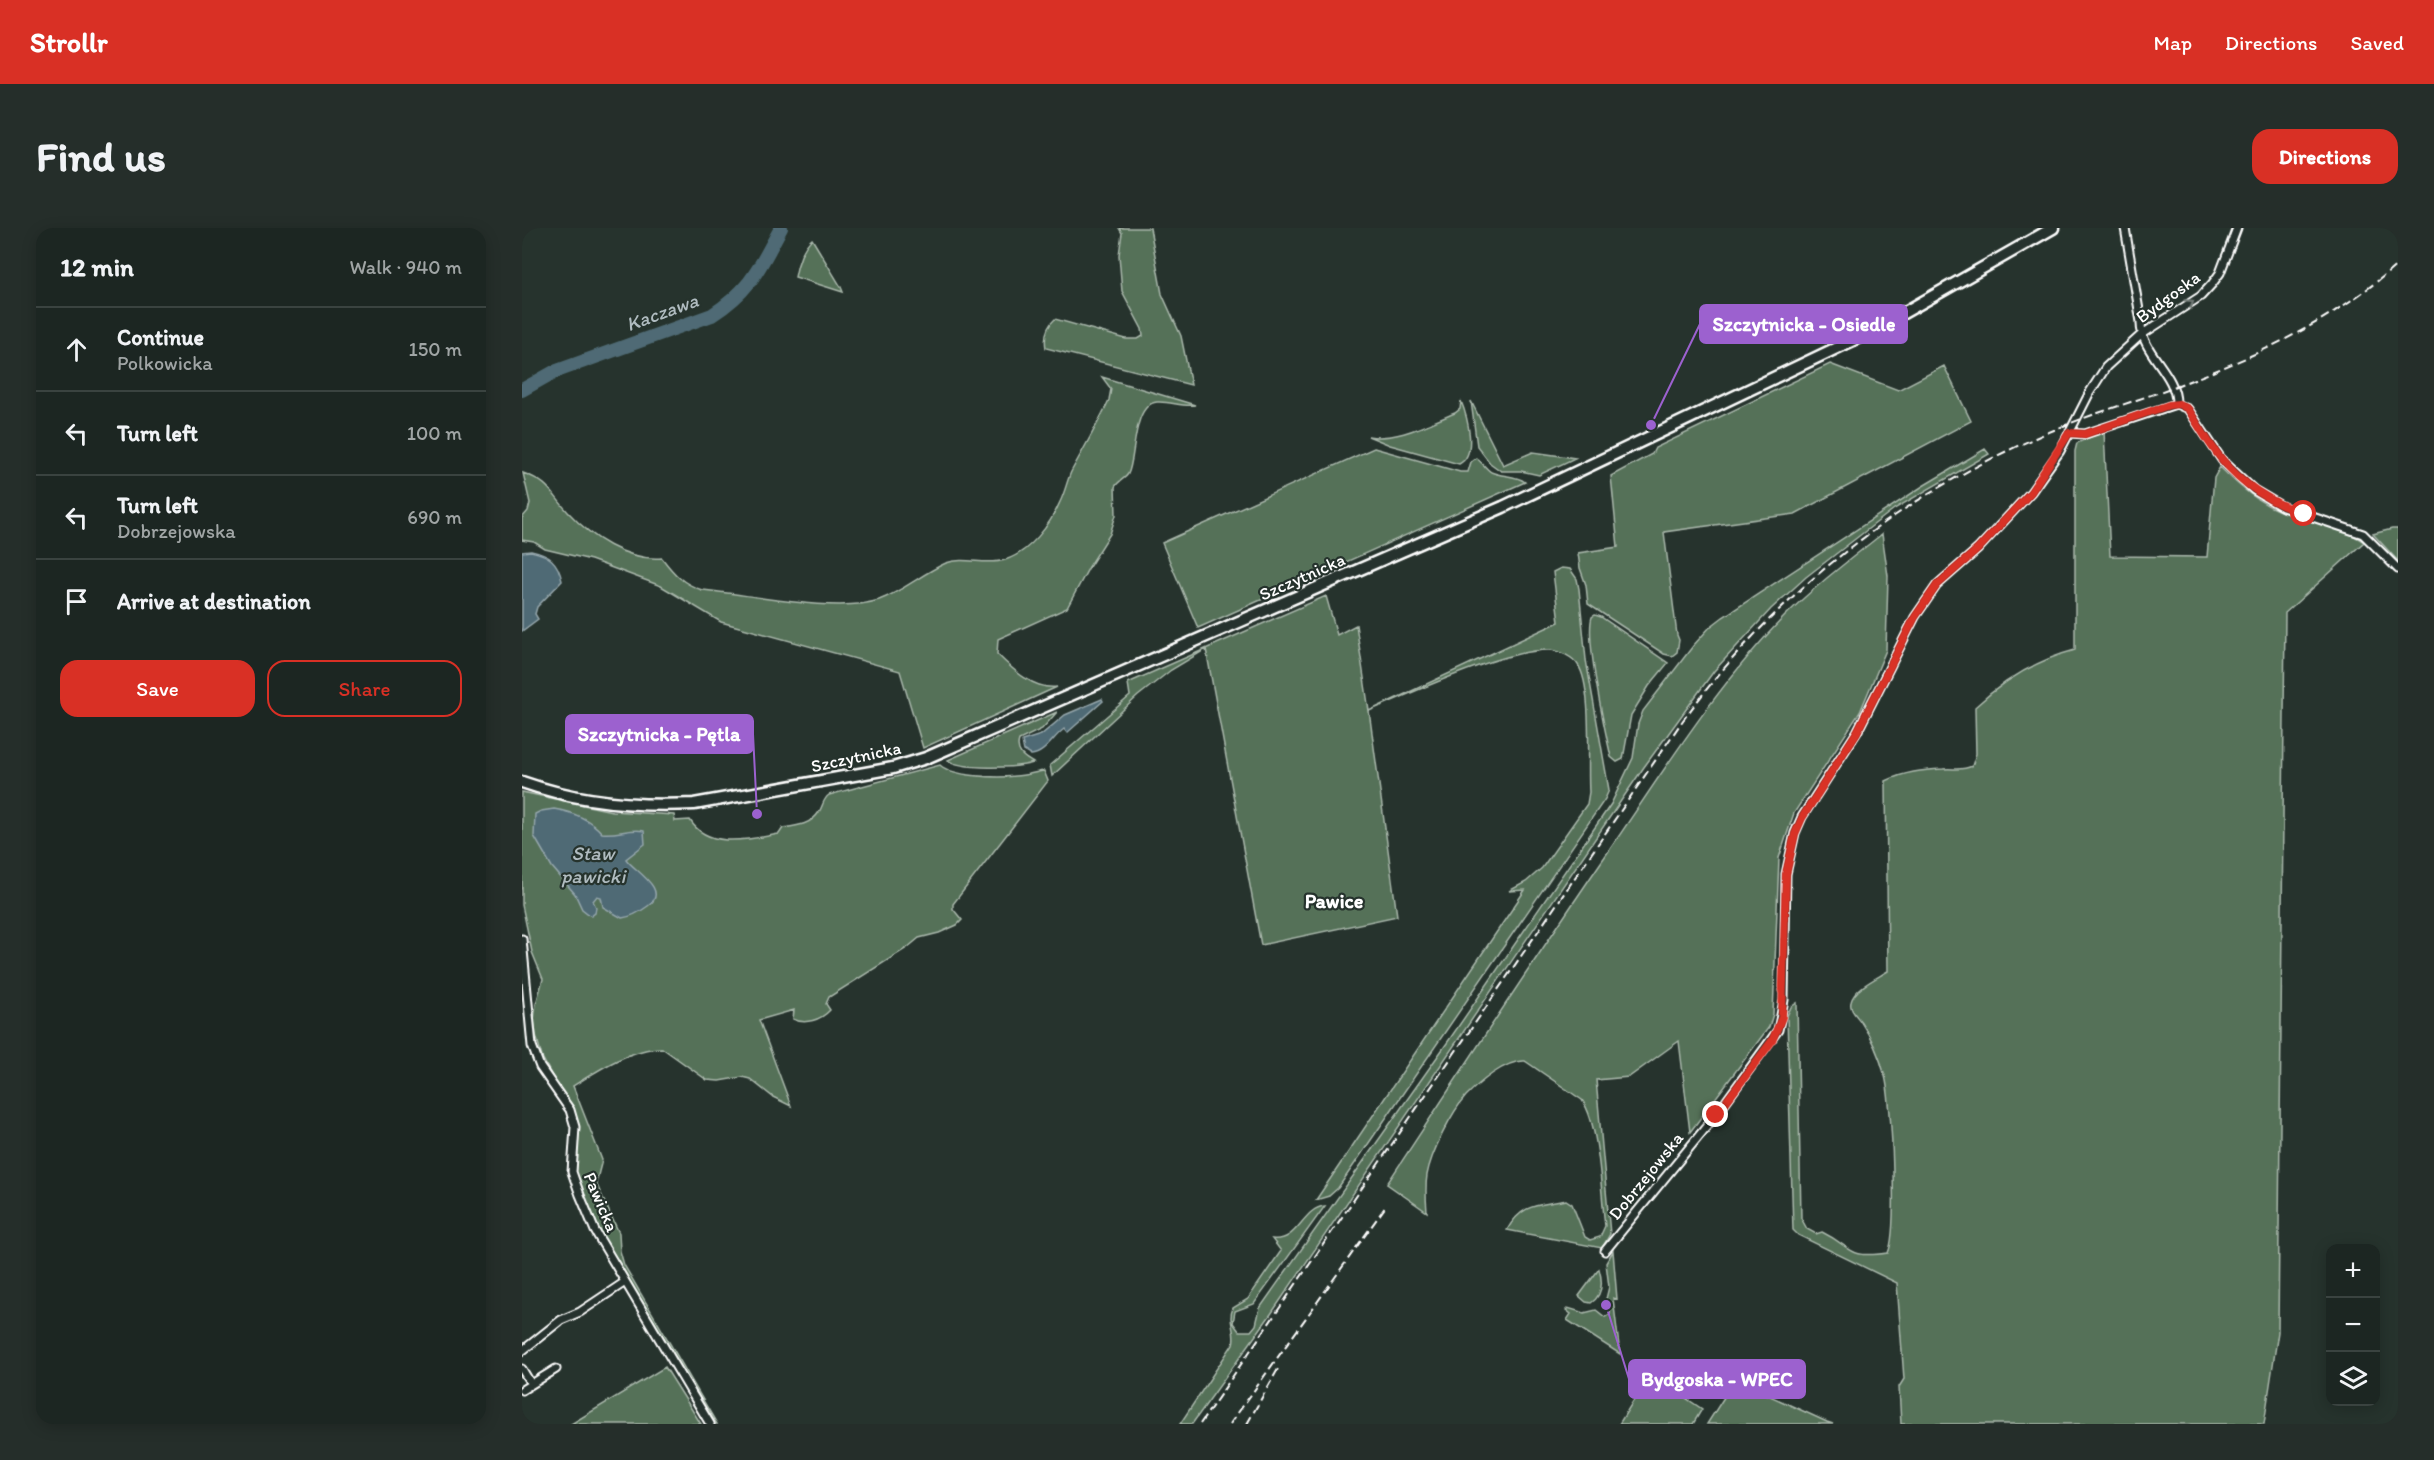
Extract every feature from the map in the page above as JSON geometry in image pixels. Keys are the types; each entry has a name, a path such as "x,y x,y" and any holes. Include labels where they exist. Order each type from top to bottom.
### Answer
{"street":[{"name":"Szczytnicka","path":"522,782 564,793 618,802 665,806 694,804 893,768 926,758 1503,507 1868,333 2053,228"},
{"path":"2125,228 2141,322 2141,335 2173,388 2176,404"},
{"name":"Bydgoska","path":"2098,377 2141,335 2201,296 2212,284 2226,258 2237,228"},
{"name":"Dobrzejowska","path":"1605,1251 1716,1115 1778,1030 1784,1000 1786,874 1795,834 1802,818 1857,732 1915,617 1937,585 1978,549 2031,492 2069,433 2098,377"},
{"path":"2069,433 2085,434 2176,404 2188,409 2222,460 2254,490 2283,507 2364,534 2398,569"},
{"name":"Pawicka","path":"522,939 532,1046 540,1067 570,1110 575,1127 572,1172 595,1231 710,1424"},
{"path":"522,1351 561,1320 580,1312 625,1282"},
{"path":"522,1368 531,1384"},
{"path":"522,1390 555,1369"}],"green space":[{"path":"1119,228 1150,228 1162,294 1181,336 1191,385 1046,348 1046,332 1055,319 1126,339 1138,339 1143,336 1142,329 1122,291 1119,255 1122,233"},
{"path":"812,239 843,292 795,277 803,251"},
{"path":"1830,364 1898,390 1944,366 1971,421 1795,514 1664,532 1679,640 1677,652 1672,656 1664,654 1588,604 1578,553 1618,547 1611,476 1652,454 1655,448"},
{"path":"1102,377 1195,405 1157,402 1149,405 1143,412 1136,433 1131,467 1128,474 1115,487 1116,515 1110,534 1067,608 998,639 997,654 1024,678 1040,685 1057,687 923,748 900,671 721,622 661,586 591,560 545,549 534,542 522,540 522,518 528,511 530,503 523,473 544,484 577,521 610,546 635,556 662,558 679,578 702,590 817,604 861,604 879,600 946,563 960,560 998,562 1023,551 1038,537 1056,511 1071,472 1109,400 1111,389"},
{"path":"1461,401 1468,425 1470,444 1465,459 1459,464 1390,445 1368,436 1391,436 1413,430 1455,413 1460,409"},
{"path":"1471,401 1503,465 1533,452 1575,458 1539,475 1521,471 1501,471 1490,463 1477,446"},
{"path":"2104,431 2110,556 2207,557 2214,478 2220,467 2242,488 2267,505 2285,513 2336,528 2364,542 2285,613 2278,1332 2264,1424 1901,1424 1899,1387 1904,1379 1897,1283 1798,1235 1793,1230 1787,1016 1791,1007 1797,1003 1801,1218 1807,1229 1816,1234 1822,1232 1851,1251 1864,1254 1888,1253 1893,1220 1893,1195 1888,1090 1875,1048 1851,1005 1856,992 1888,971 1886,781 1914,772 1961,769 1972,766 1976,754 1975,707 1998,688 2034,665 2075,650 2075,451 2077,443"},
{"path":"1374,448 1460,472 1468,472 1471,462 1476,458 1491,472 1525,482 1198,628 1162,543"},
{"path":"1985,449 1989,454 1894,509 1806,577 1771,609 1714,671 1644,767 1271,1314 1192,1424 1180,1424 1233,1344 1231,1313 1233,1308 1248,1299 1281,1251 1272,1239 1288,1236 1317,1208 1325,1206 1254,1304 1235,1311 1233,1323 1239,1331 1251,1331 1256,1325 1260,1308 1447,1043 1611,804 1633,758 1638,724 1643,711 1693,646 1710,627 1723,617 1923,486"},
{"path":"2398,529 2398,561 2373,534"},
{"path":"1882,534 1888,576 1886,650 1860,712 1794,813 1779,858 1773,1014 1769,1027 1690,1132 1679,1041 1629,1077 1596,1080 1610,1234 1602,1248 1507,1230 1519,1214 1526,1210 1566,1200 1572,1204 1585,1237 1590,1240 1600,1237 1605,1226 1596,1143 1588,1112 1582,1100 1525,1061 1509,1064 1493,1073 1466,1096 1454,1112 1429,1166 1426,1184 1427,1212 1387,1184 1552,934 1713,700 1785,616 1820,584"},
{"path":"1561,568 1570,569 1577,579 1579,589 1586,660 1609,790 1338,1188 1329,1196 1316,1200 1525,890 1509,891 1526,882 1542,868 1587,804 1589,792 1588,707 1583,676 1576,662 1558,652 1551,650 1509,656 1459,673 1369,711 1559,622 1553,572"},
{"path":"1326,596 1337,635 1356,625 1397,916 1261,945 1206,649 1171,670 1138,696 1052,776 1050,765 1130,696 1128,683"},
{"path":"1595,615 1668,663 1649,686 1631,715 1623,759 1617,762 1611,757 1593,664 1591,628 1592,617"},
{"path":"1057,712 1042,729 1019,740 1020,752 1033,763 1002,767 976,767 948,760"},
{"path":"940,765 955,772 987,777 1019,776 1044,771 1048,781 953,904 953,909 962,920 957,925 919,938 829,997 826,1004 830,1010 818,1019 798,1021 793,1019 794,1010 759,1020 791,1106 773,1097 750,1079 742,1077 719,1081 707,1080 662,1048 627,1056 573,1086 602,1160 596,1183 619,1233 624,1265 717,1424 713,1424 606,1244 580,1186 576,1172 577,1124 542,1057 536,1035 534,1020 536,1004 543,979 532,952 522,905 522,792 612,811 674,815 675,821 690,820 707,836 743,840 779,834 783,828 812,820 829,795"},
{"path":"1613,1251 1617,1299 1613,1298 1620,1354 1567,1320 1571,1314 1566,1310 1568,1308 1584,1313 1596,1310 1605,1317 1610,1314 1610,1309 1605,1303 1609,1287 1606,1263"},
{"path":"1599,1269 1600,1292 1591,1303 1586,1302 1579,1296"},
{"path":"665,1367 701,1424 571,1424"},
{"path":"1650,1374 1702,1409 1693,1424 1619,1424"},
{"path":"1735,1380 1827,1422 1833,1424 1707,1424"}],"water":[{"path":"531,551 552,560 558,568 562,581 537,607 535,614 538,619 522,631 522,552"},
{"path":"1102,699 1103,701 1067,733 1064,729 1041,752 1031,755 1024,751 1022,741 1041,735 1065,715"},
{"name":"Staw pawicki","path":"554,809 580,817 602,833 644,831 645,844 626,859 653,887 654,900 636,914 622,918 603,907 601,897 597,896 593,901 596,907 595,913 591,916 582,909 575,894 552,867 534,836 535,814"}],"waterway":[{"name":"Kaczawa","path":"522,390 554,372 712,315 746,287 781,228"}],"railway":[{"path":"1200,1424 1681,723 1718,675 1801,589 1895,515 1999,455 2084,418 2204,375 2263,350 2292,336 2347,303 2398,264"},
{"path":"1230,1424 1386,1206"},
{"path":"1247,1424 1278,1369"}],"place":[{"name":"Szczytnicka - Osiedle","path":"1651,425"},
{"name":"Szczytnicka - Pętla","path":"757,814"},
{"name":"Bydgoska - WPEC","path":"1606,1305"}],"district":[{"name":"Pawice","path":"1334,901"}],"route":[{"path":"1716,1115 1772,1041 1782,1017 1786,874 1795,834 1802,818 1857,732 1915,617 1937,585 1978,549 2031,492 2069,433 2085,434 2169,405 2179,404 2188,409 2209,443 2236,476 2270,500 2304,514"}]}
